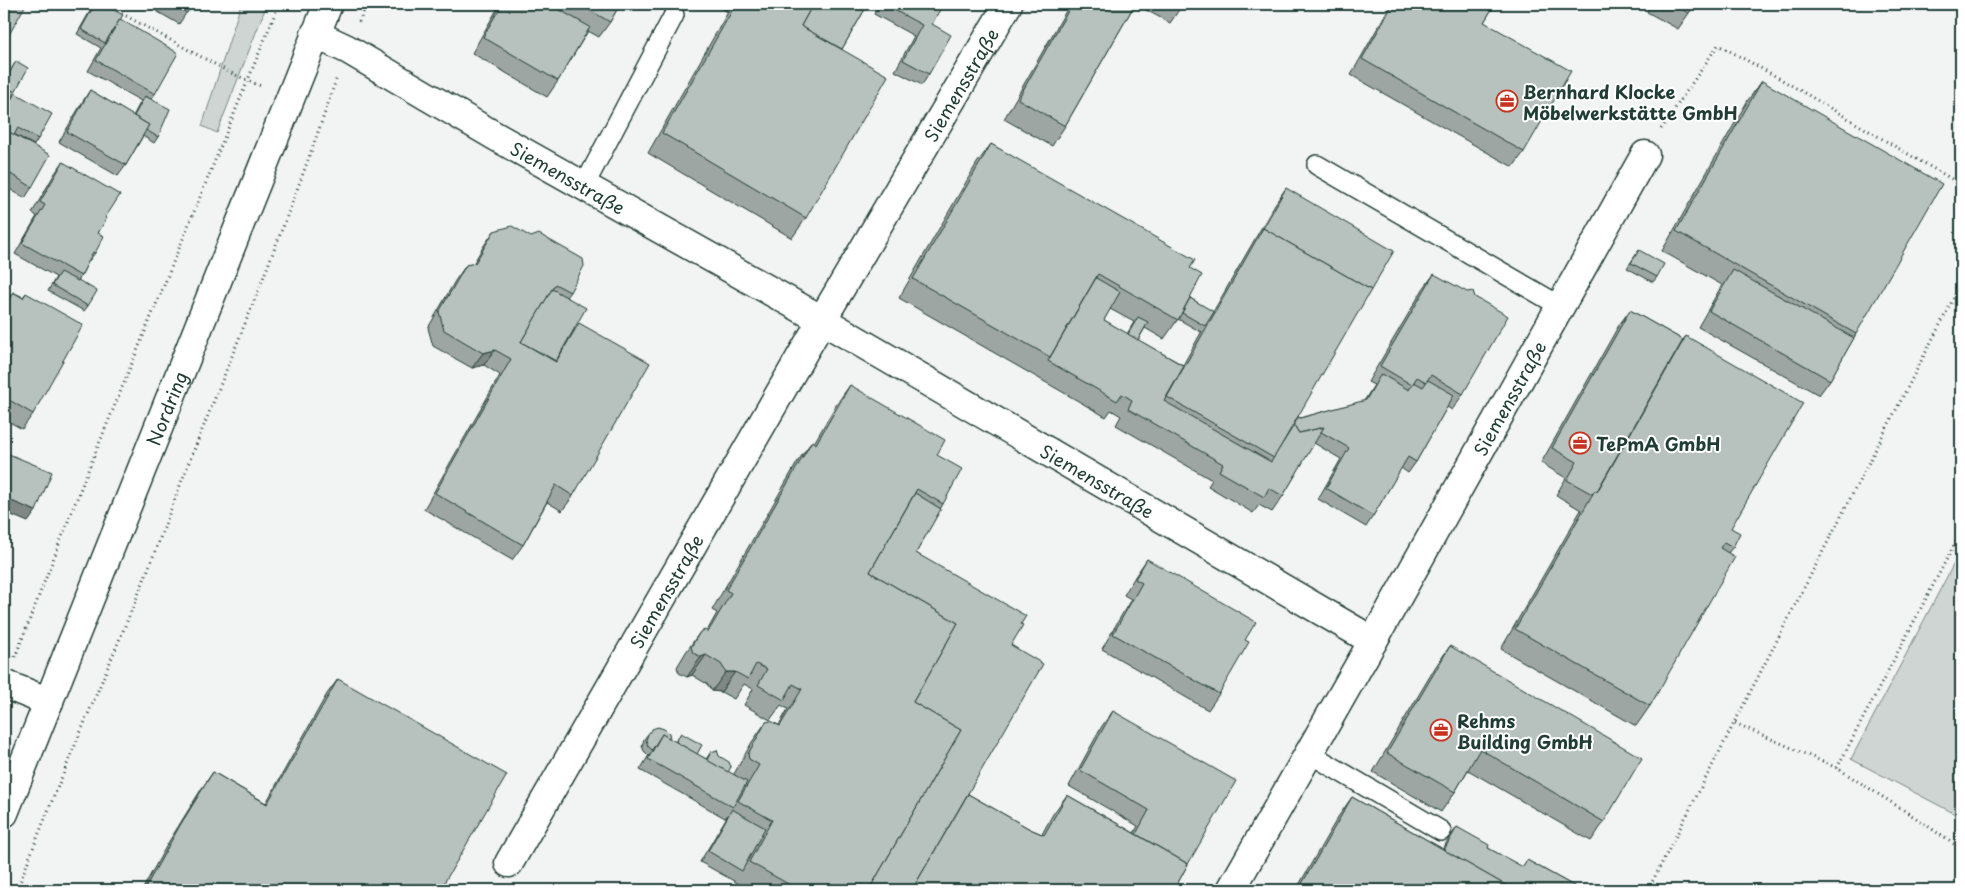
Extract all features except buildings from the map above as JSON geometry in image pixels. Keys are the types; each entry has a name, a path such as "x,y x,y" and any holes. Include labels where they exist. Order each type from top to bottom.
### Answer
{"street":[{"name":"Nordring","path":"4,813 328,4"},
{"name":"Siemensstraße","path":"510,863 822,320 1008,4"},
{"name":"Siemensstraße","path":"315,34 347,49 584,186 822,320 1373,641"},
{"name":"Siemensstraße","path":"1232,890 1644,155"},
{"path":"4,684 49,702"}],"lane":[{"path":"584,186 674,15"},
{"path":"1317,165 1560,306"},
{"path":"1309,753 1441,831"}],"path":[{"path":"104,4 231,73 289,98"},
{"path":"4,684 83,483 279,4"},
{"path":"17,890 46,813 131,612 174,498 262,282 316,141 347,49 367,4"},
{"path":"1644,155 1718,45 1763,68 1910,156 1961,184"},
{"path":"1648,890 1961,284"},
{"path":"1837,768 1961,532"},
{"path":"1735,723 1837,768 1961,849"}],"shaded area":[{"path":"241,4 267,4 217,133 202,126"},
{"path":"1961,550 1961,817 1851,759"}],"place":[{"name":"Bernhard Klocke Möbelwerkstätte GmbH","path":"1507,101"},
{"name":"TePmA GmbH","path":"1580,443"},
{"name":"Rehms Building GmbH","path":"1441,730"}]}
